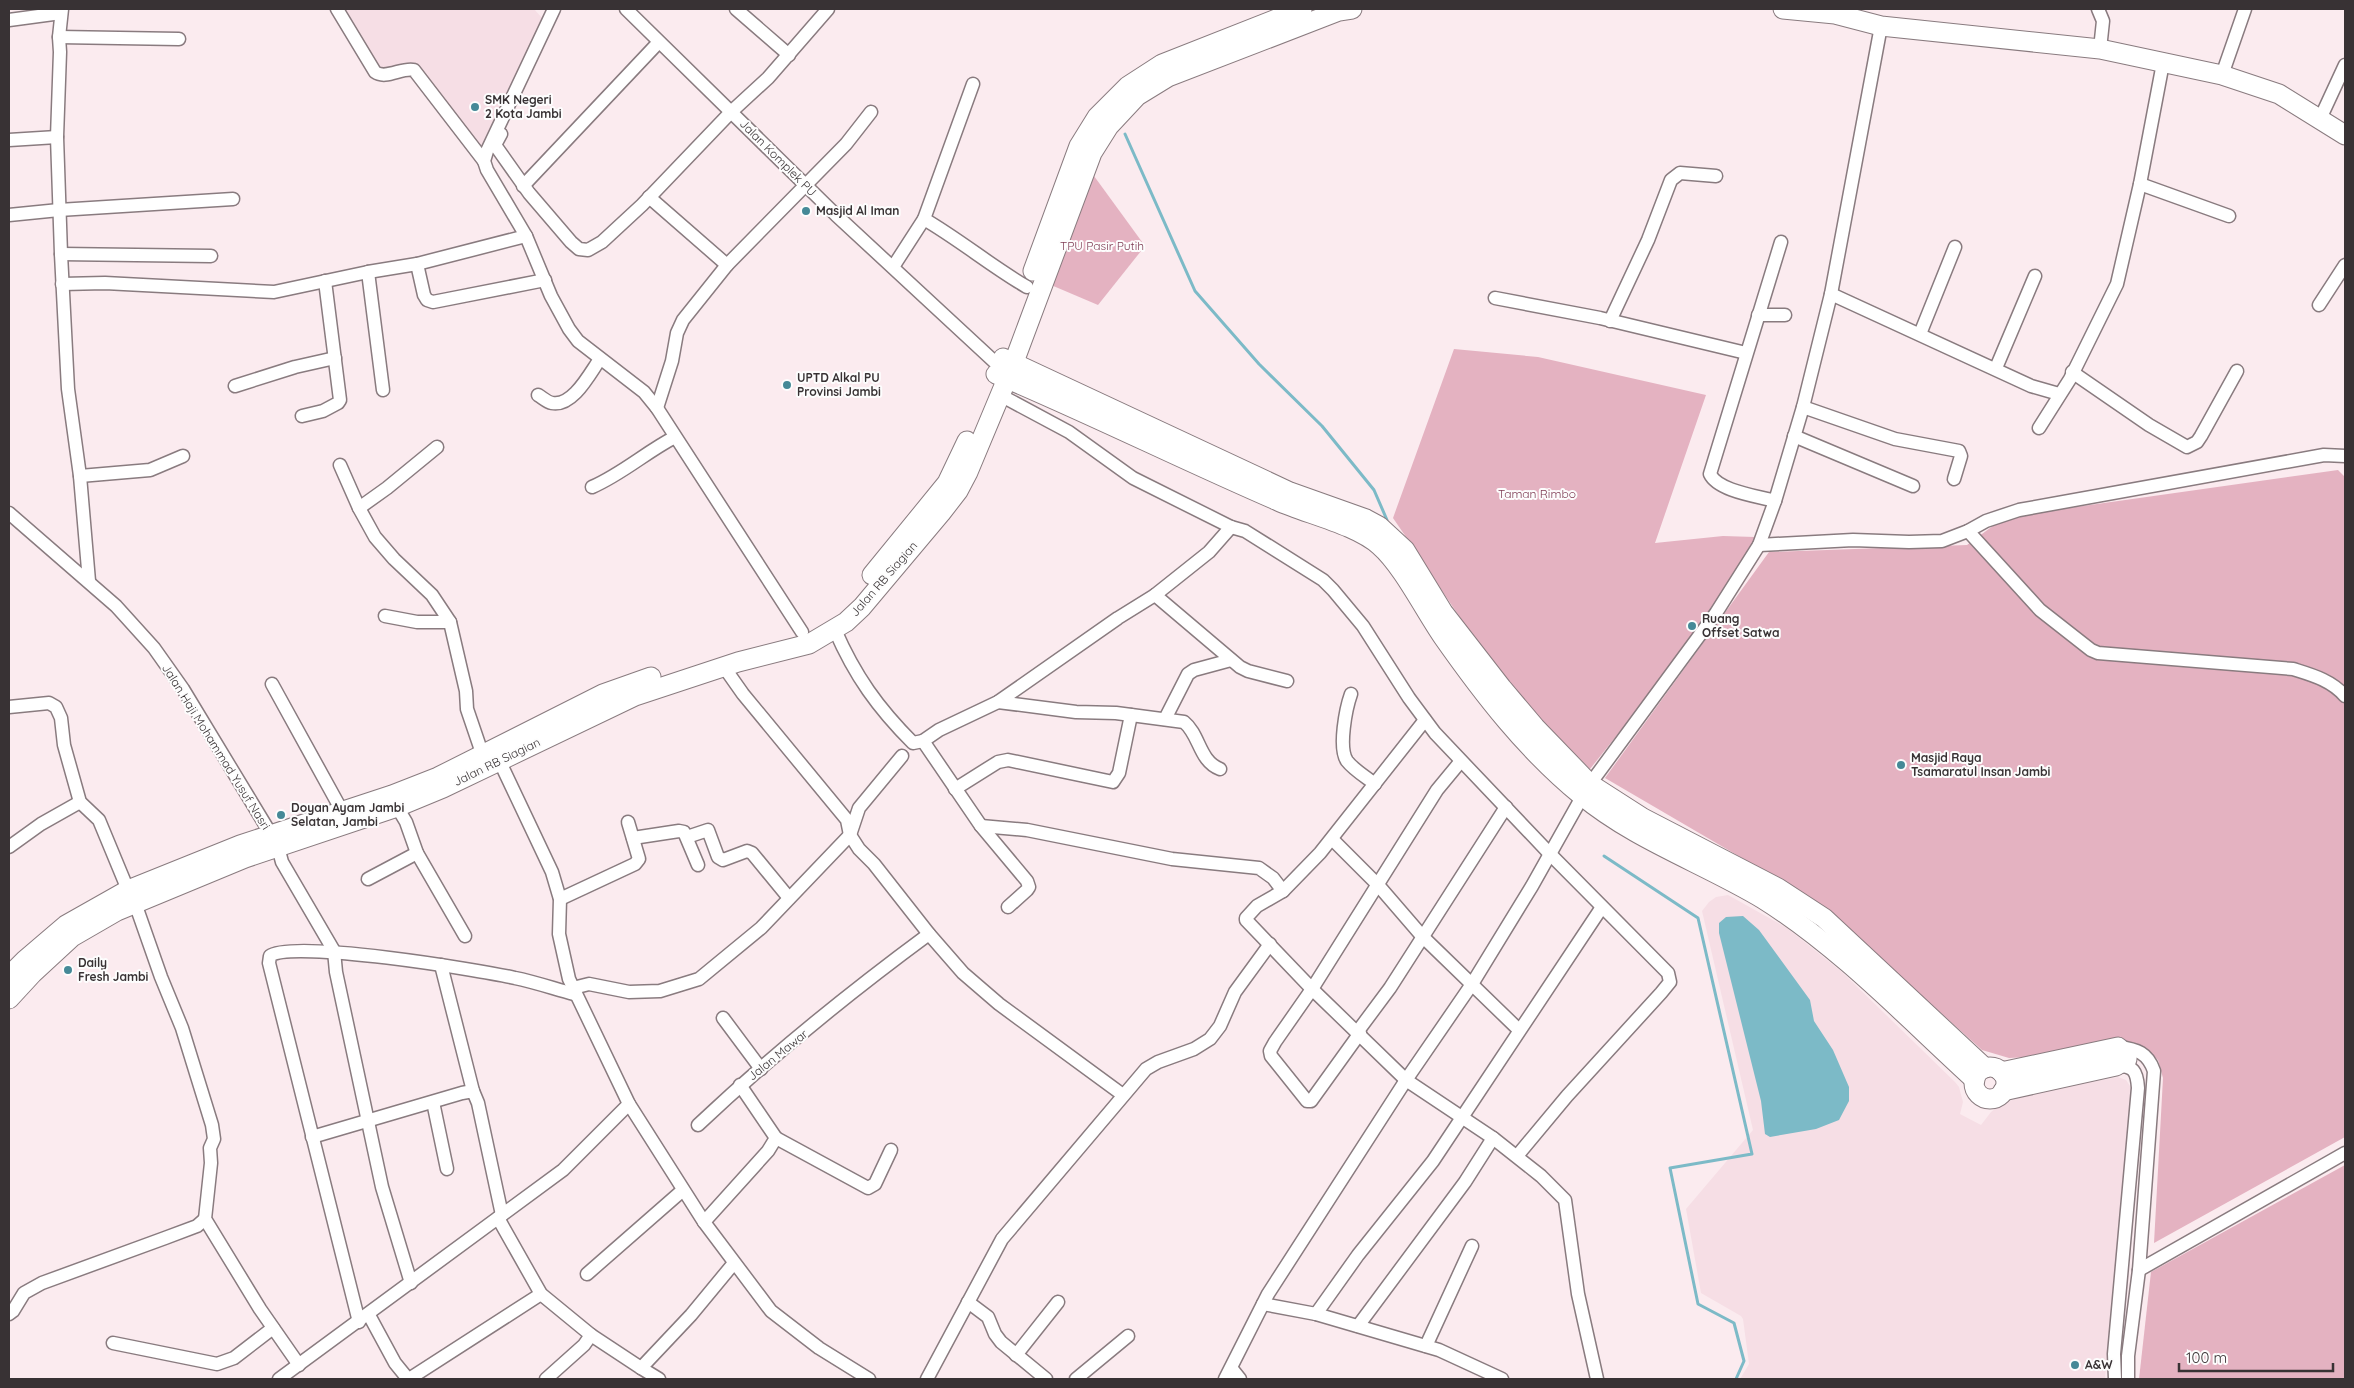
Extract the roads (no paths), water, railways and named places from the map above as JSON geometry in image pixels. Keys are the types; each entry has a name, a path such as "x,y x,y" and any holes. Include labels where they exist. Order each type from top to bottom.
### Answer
{"highway":[{"path":"952,487 1003,372 1092,153 1109,126 1137,96 1168,77 1201,57 1302,9"},
{"path":"1003,372 1027,287 1079,146 1097,117 1128,86 1162,64 1201,57 1352,9"},
{"path":"1783,9 1826,11 1881,26 2100,49 2222,75 2279,94 2345,135"},
{"path":"1003,372 1290,492 1366,519 1379,526 1405,550 1495,693 1535,727 1586,790 1778,888 1824,918 1987,1073 2006,1081 2003,1091 1996,1098 1982,1097 1976,1090 1987,1073 2118,1047 2127,1055 2126,1059 2116,1066 2003,1091"},
{"name":"Jalan RB Siagian","path":"9,976 66,925 131,897 275,841 342,811 491,757 635,696 724,667 809,644 835,630 862,607 952,487"},
{"name":"Jalan RB Siagian","path":"275,841 397,807 443,788 491,757 612,690 802,632 841,610 952,487"},
{"name":"Jalan RB Siagian","path":"9,999 33,973 72,937 131,897"}],"street":[{"path":"337,9 375,72 384,75 408,68 414,70 484,161 526,236 546,280 551,296 569,329 578,342 644,392 657,408 802,632"},
{"path":"484,161 554,9"},
{"path":"562,9 495,145 524,186 579,250 588,250 602,242 650,197 731,112 768,78 828,9"},
{"name":"Jalan Komplek PU","path":"626,9 836,215 1069,432 1133,478 1231,527 1245,531 1328,585 1363,626 1425,720 1462,762 1550,854 1668,972 1670,982 1567,1096 1517,1156"},
{"path":"736,9 789,55"},
{"path":"2098,9 2103,21 2100,49"},
{"path":"2222,75 2245,9"},
{"path":"9,20 61,11 56,137 62,284 68,389 80,476 89,581"},
{"path":"1240,1379 1228,1374 1283,1269 1406,1080 1472,984 1532,886 1586,790 1716,613 1759,545 1775,501 1803,407 1831,294 1881,26"},
{"path":"59,37 178,39"},
{"path":"524,186 658,42"},
{"path":"2039,428 2072,372 2117,284 2140,184 2163,63"},
{"path":"2320,119 2345,65"},
{"path":"893,268 924,219 973,84"},
{"path":"657,408 672,361 677,333 683,320 727,265 846,144 871,112"},
{"path":"9,140 56,137"},
{"path":"1610,321 1648,240 1671,180 1680,173 1716,176"},
{"path":"2140,184 2229,216"},
{"path":"650,197 727,265"},
{"path":"9,215 233,199"},
{"path":"924,219 958,239 977,256 1027,287"},
{"path":"62,284 105,284 274,292 368,272 417,264 526,236"},
{"path":"1775,501 1721,486 1713,481 1710,474 1781,242"},
{"path":"1920,334 1955,247"},
{"path":"61,254 211,256"},
{"path":"417,264 424,295 427,300 433,302 546,280"},
{"path":"2319,305 2345,265"},
{"path":"368,272 384,390"},
{"path":"1996,368 2035,276"},
{"path":"302,416 338,404 340,400 325,281"},
{"path":"1831,294 1996,368 2031,386 2059,394"},
{"path":"1495,298 1610,321 1746,353"},
{"path":"1758,315 1785,314"},
{"path":"235,386 295,367 335,358"},
{"path":"538,395 550,403 564,402 576,392 600,359"},
{"path":"2072,372 2149,426 2187,447 2197,442 2202,436 2237,371"},
{"path":"1803,407 1895,439 1958,451 1961,456 1954,479"},
{"path":"1794,436 1912,486"},
{"path":"592,487 629,468 675,437"},
{"path":"359,508 437,447"},
{"path":"1759,545 1853,540 1942,540 1968,531 1986,521 2019,510 2324,455 2345,456"},
{"path":"80,476 150,470 183,456"},
{"path":"340,465 359,508 375,537 394,559 432,595 450,622 466,691 467,709 552,872 560,899 559,934 568,979 629,1104 704,1222 770,1311 819,1348 867,1379"},
{"name":"Jalan Haji Mohammad Yusuf Nasri","path":"9,513 116,606 154,648 183,689 275,841 282,862 334,951"},
{"path":"835,630 869,695 887,717 913,743 923,741 939,730 998,702 1104,627 1155,595 1209,552 1231,527"},
{"path":"1968,531 2040,610 2091,650 2098,653 2292,669 2318,677 2340,690 2345,696"},
{"path":"1155,595 1232,660 1248,671 1287,681"},
{"path":"385,616 417,622 450,622"},
{"path":"1165,719 1188,674 1194,670 1232,660"},
{"path":"724,667 743,694 847,820 850,835 929,934 963,973 999,1004 1089,1072 1123,1095"},
{"path":"272,684 342,811"},
{"path":"1351,694 1344,717 1344,754 1355,768 1375,784"},
{"path":"998,702 1076,712 1131,715 1165,719 1186,724 1208,762 1220,769"},
{"path":"9,708 49,703 56,707 61,718 64,745 80,802 99,820 131,897 182,1028 212,1125 214,1138 210,1148 211,1163 205,1219 273,1328 299,1365"},
{"path":"955,789 998,762 1008,760 1114,782 1119,773 1131,715"},
{"path":"1425,720 1332,839 1283,891 1251,910 1246,918 1247,922 1312,989 1359,1032 1406,1080 1463,1116 1517,1156 1565,1200 1578,1294 1597,1379"},
{"path":"923,741 981,826 1029,884 1027,890 1008,907"},
{"path":"541,1294 409,1379 395,1363 364,1318 312,1137 269,963 270,956 273,953 284,952 334,951 441,965 516,978 574,991 589,984 629,992 660,991 698,979 761,928 850,835 859,808 902,756"},
{"path":"1462,762 1437,790 1378,886 1270,1051 1273,1060 1306,1100 1313,1099 1390,988 1506,807"},
{"path":"9,847 41,824 80,802"},
{"path":"397,807 406,822 417,853 465,936"},
{"path":"560,899 635,864 639,860 628,822"},
{"path":"981,826 1027,830 1172,859 1259,868 1273,878 1283,891"},
{"path":"687,837 708,830 718,857 723,860 747,851 752,852 789,898"},
{"path":"632,838 679,831 687,837 698,866"},
{"path":"1332,839 1378,886 1422,936 1519,1030"},
{"path":"368,879 417,853"},
{"path":"1316,1314 1352,1263 1428,1168 1602,907"},
{"name":"Jalan Mawar","path":"776,1138 740,1085 877,972 929,934"},
{"path":"927,1379 1002,1239 1146,1069 1158,1062 1194,1049 1210,1039 1220,1026 1235,992 1270,944"},
{"path":"334,951 336,972 382,1187 411,1283"},
{"path":"441,965 473,1092 478,1103 500,1216 541,1294 591,1335 659,1379"},
{"path":"723,1018 760,1069"},
{"path":"2118,1047 2132,1048 2146,1055 2154,1071 2139,1270 2128,1356 2128,1379"},
{"path":"2115,1379 2114,1354 2138,1088 2137,1076 2133,1069 2129,1066 2116,1066"},
{"path":"698,1125 740,1085"},
{"path":"312,1137 473,1092"},
{"path":"433,1102 447,1169"},
{"path":"279,1379 563,1170 629,1104"},
{"path":"704,1222 768,1151 776,1138 868,1188 875,1184 891,1150"},
{"path":"1358,1326 1465,1182 1493,1138"},
{"path":"2139,1270 2345,1153"},
{"path":"587,1274 684,1190"},
{"path":"9,1314 13,1311 24,1293 42,1283 197,1226 205,1219"},
{"path":"1426,1346 1472,1246"},
{"path":"641,1368 691,1315 734,1263"},
{"path":"968,1302 988,1317 995,1334 1016,1355 1046,1379"},
{"path":"1016,1355 1058,1302"},
{"path":"1264,1304 1316,1314 1439,1350 1502,1379"},
{"path":"113,1343 217,1364 234,1358 273,1328"},
{"path":"546,1379 584,1345 591,1335"},
{"path":"1076,1379 1128,1336"},
{"path":"2114,1354 2128,1356"}],"water":[{"path":"1743,916 1759,930 1810,1000 1814,1021 1833,1050 1849,1087 1849,1101 1839,1120 1816,1129 1770,1137 1765,1134 1761,1101 1719,933 1719,923 1726,917"}],"waterway":[{"path":"1125,134 1195,291 1259,364 1322,426 1374,490 1387,520"},
{"path":"1604,856 1698,918 1752,1154 1670,1168 1698,1304 1734,1323 1744,1361 1736,1379"}],"place":[{"name":"SMK Negeri 2 Kota Jambi","path":"475,107"},
{"name":"Masjid Al Iman","path":"806,211"},
{"name":"UPTD Alkal PU Provinsi Jambi","path":"787,385"},
{"name":"Ruang Offset Satwa","path":"1692,626"},
{"name":"Masjid Raya Tsamaratul Insan Jambi","path":"1901,765"},
{"name":"Doyan Ayam Jambi Selatan, Jambi","path":"281,815"},
{"name":"Daily Fresh Jambi","path":"68,970"},
{"name":"A&W","path":"2075,1365"}],"park label":[{"name":"TPU Pasir Putih","path":"1102,246"},
{"name":"Taman Rimbo","path":"1537,494"}]}
